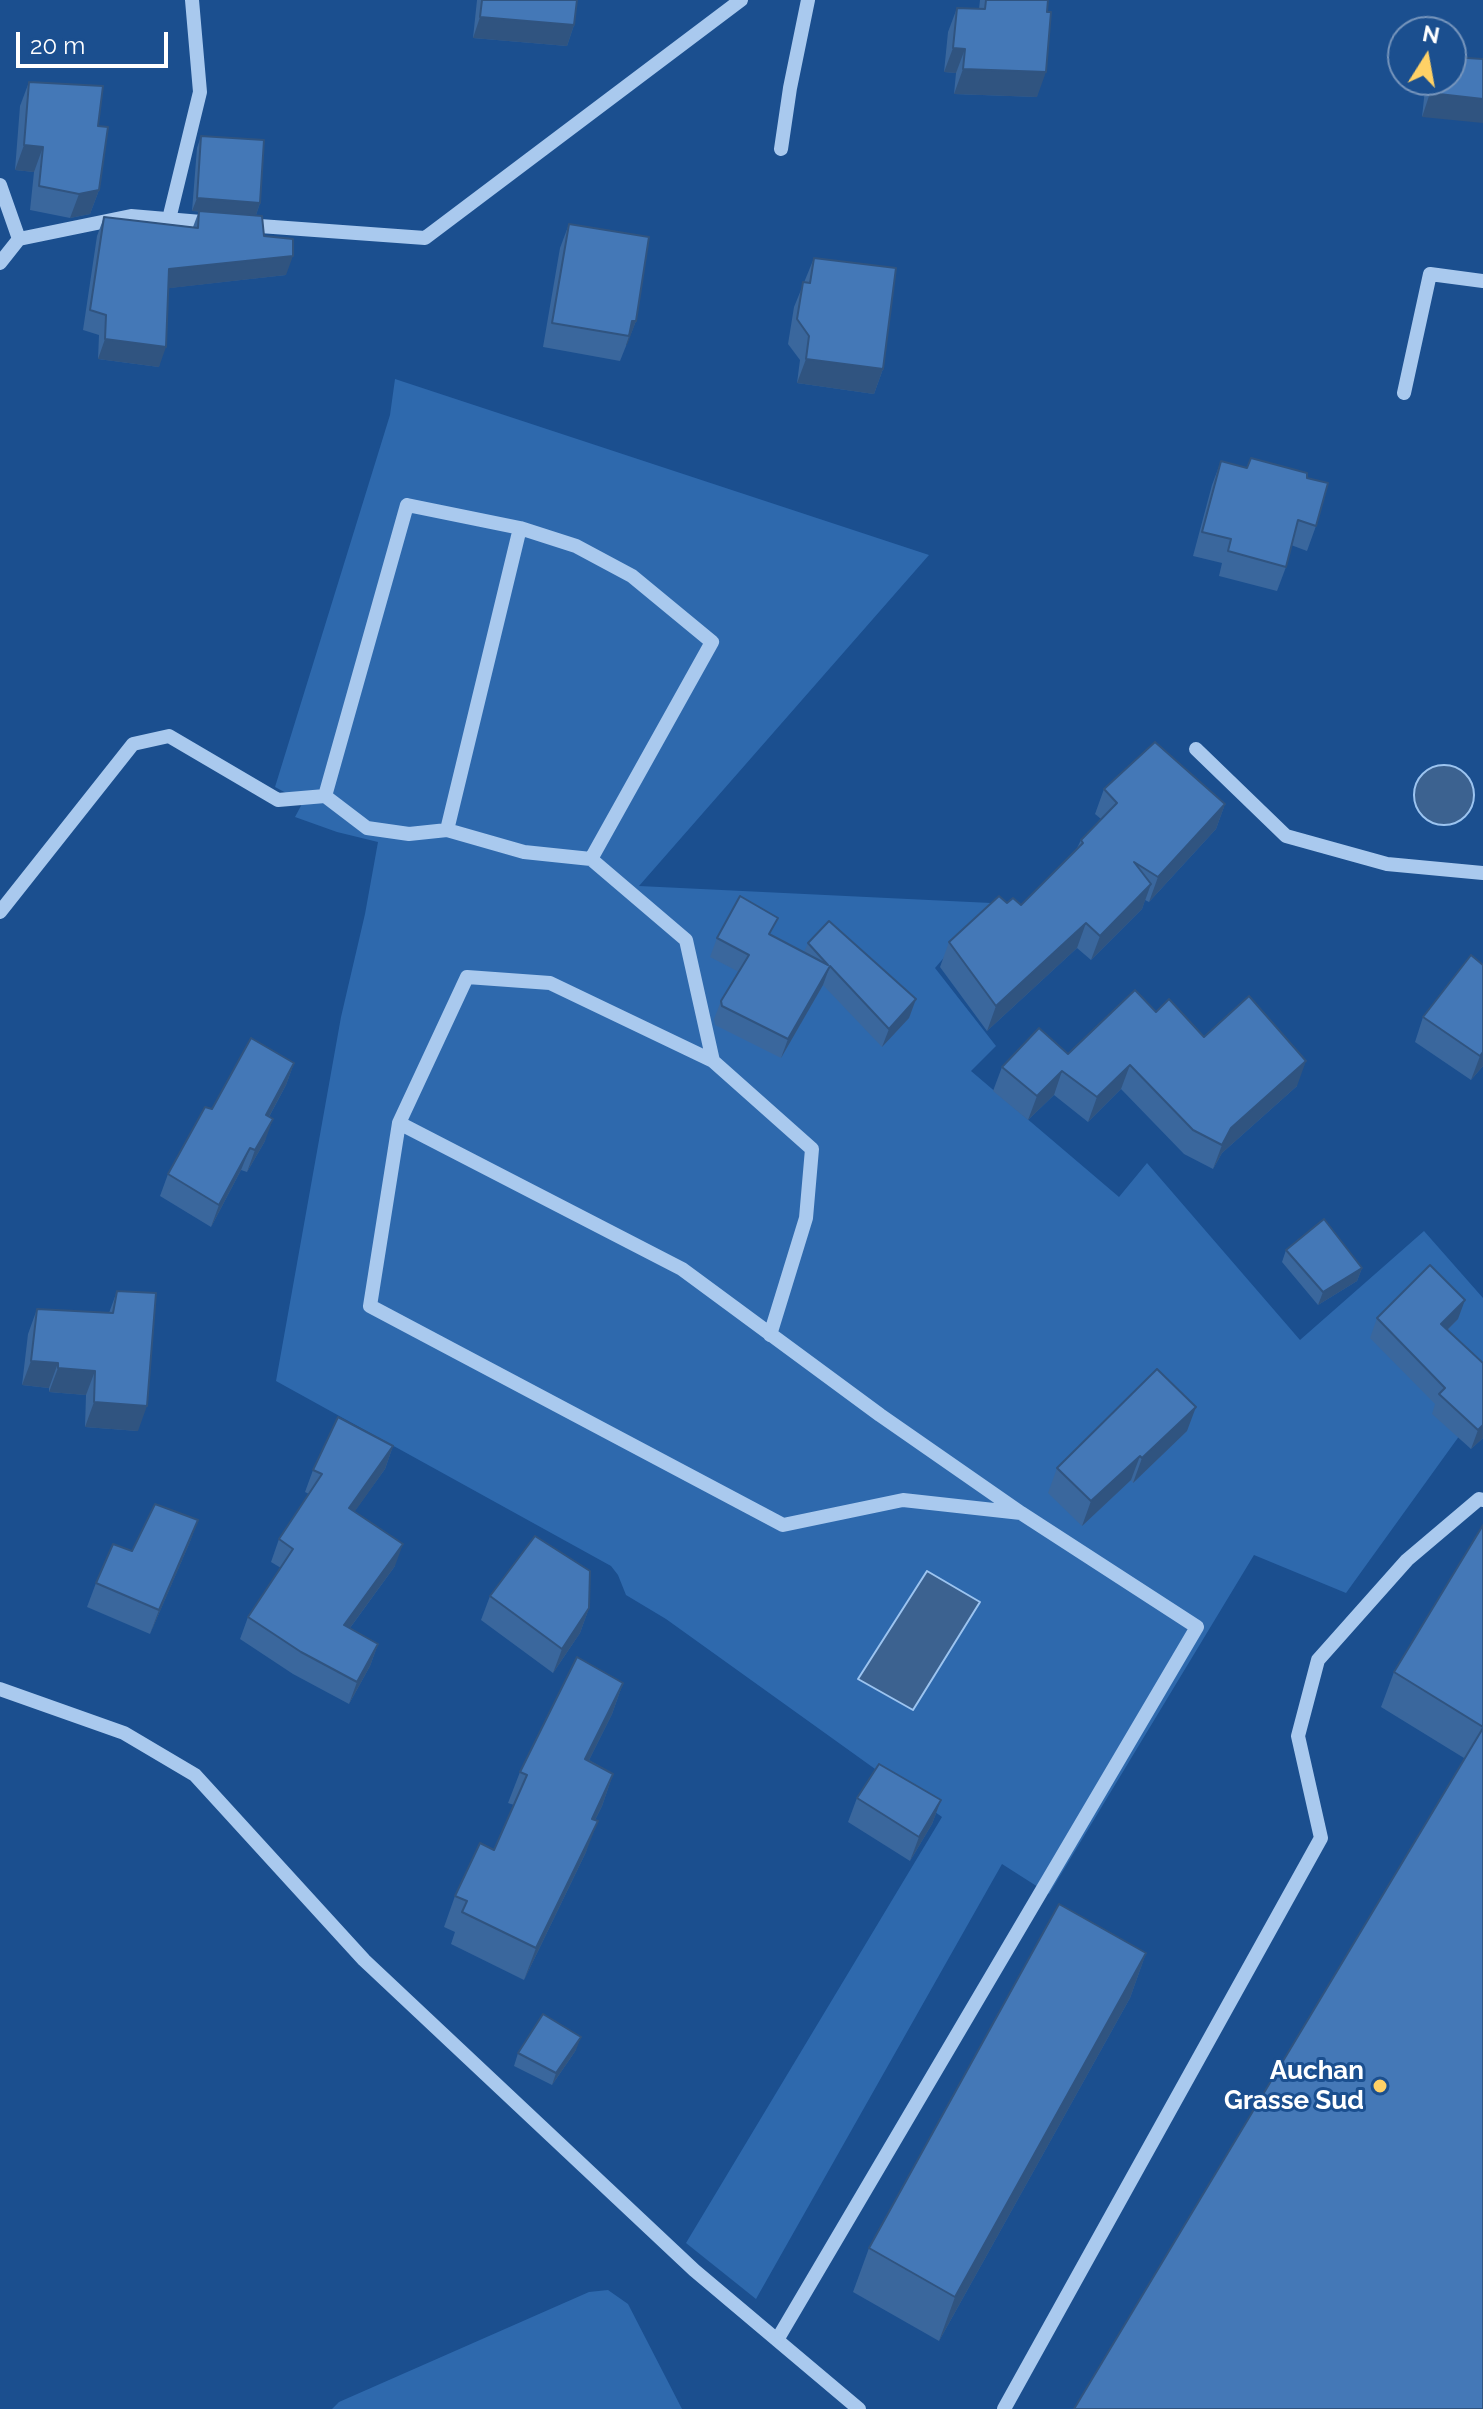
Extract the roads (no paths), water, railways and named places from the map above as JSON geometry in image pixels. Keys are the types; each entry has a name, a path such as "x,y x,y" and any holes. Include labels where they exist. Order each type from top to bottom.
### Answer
{"street":[{"path":"169,219 200,92 192,0"},
{"path":"0,263 19,239 131,216 425,238 741,0"},
{"path":"781,149 808,0"},
{"path":"0,185 19,239"},
{"path":"1404,393 1430,274 1483,281"},
{"path":"325,796 407,505 520,528 576,546 632,576 712,642 591,859"},
{"path":"447,830 520,528"},
{"path":"0,912 133,744 169,736 278,800 325,796 367,828 409,834 447,830 524,852 591,859 686,940 713,1061"},
{"path":"1196,749 1286,836 1387,864 1483,873"},
{"path":"770,1335 806,1218 812,1149 713,1061 550,983 467,977 399,1123 370,1306 783,1525 903,1500 1021,1513"},
{"path":"399,1123 682,1269 880,1415 1021,1513 1197,1627 777,2340"},
{"path":"1004,2409 1321,1838 1298,1736 1318,1660 1407,1560 1479,1499 1483,1500"},
{"path":"0,1689 124,1733 195,1775 364,1960 694,2270 859,2409"}],"place":[{"name":"Auchan Grasse Sud","path":"1380,2086"}]}
